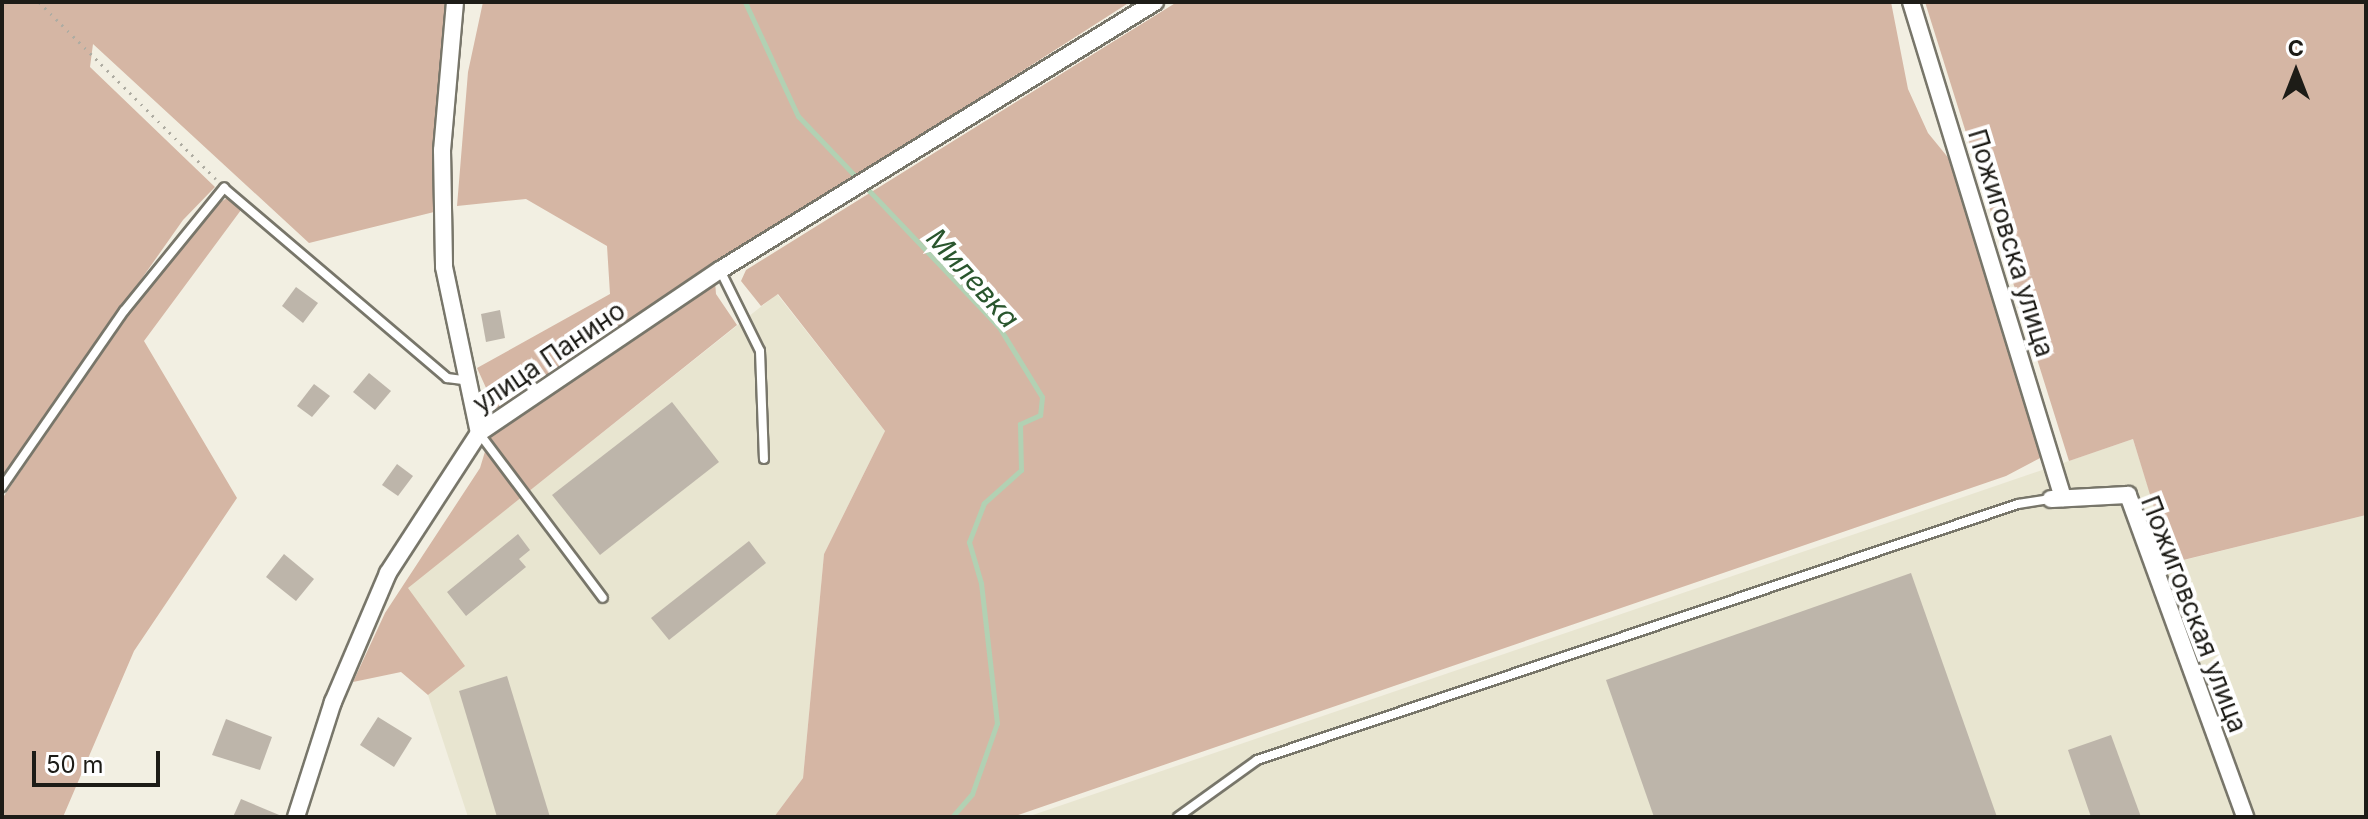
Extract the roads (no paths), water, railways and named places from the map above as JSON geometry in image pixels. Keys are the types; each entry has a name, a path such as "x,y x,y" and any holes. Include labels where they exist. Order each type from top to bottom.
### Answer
{"street":[{"path":"455,2 442,164 444,267 463,380 479,433"},
{"name":"улица Панино","path":"296,817 333,702 388,573 479,433 720,270 844,192 881,174 1155,2"},
{"name":"Пожиговска улица","path":"1911,2 2057,499"},
{"name":"Пожиговская улица","path":"2057,499 2128,495 2245,817"}],"lane":[{"path":"2,487 124,311 224,188 447,378 463,380"},
{"path":"720,270 760,351 764,459"},
{"path":"479,433 603,598"},
{"path":"1178,817 1257,760 2018,504 2057,499"}],"waterway":[{"name":"Милевка","path":"745,2 798,116 999,327 1042,397 1040,415 1020,424 1021,470 984,503 969,542 981,583 997,723 972,794 952,817"}]}
